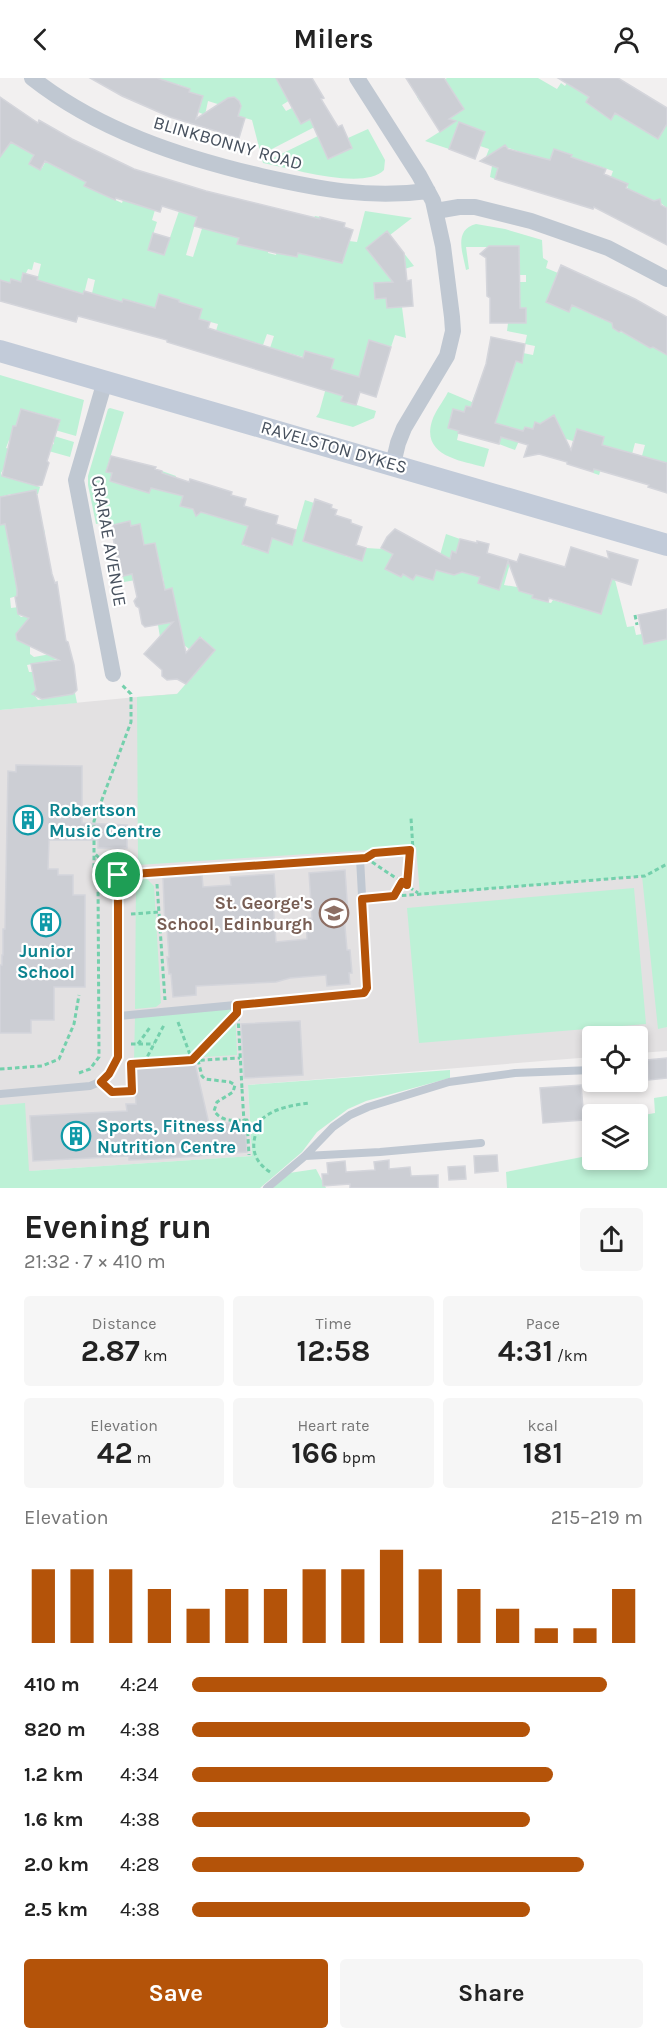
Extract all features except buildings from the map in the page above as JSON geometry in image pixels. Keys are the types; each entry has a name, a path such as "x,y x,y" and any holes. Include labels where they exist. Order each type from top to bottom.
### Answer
{"street":[{"name":"BLINKBONNY ROAD","path":"32,78 69,103 111,125 145,142 188,157 286,182 349,194 388,195 428,191"},
{"path":"357,78 428,191 436,211 453,317 451,343 441,370 401,435 393,464"},
{"path":"436,211 475,207 531,221 608,248 667,279"},
{"name":"RAVELSTON DYKES","path":"0,351 667,545"},
{"name":"CRARAE AVENUE","path":"105,381 76,480 113,674"}],"lane":[{"path":"0,1094 90,1086 101,1082 109,1074 118,1057 118,875 360,858 367,988 364,993 119,1016"},
{"path":"267,1188 305,1156 320,1139 350,1115 368,1107 449,1082 515,1073 582,1070"},
{"path":"305,1156 481,1143"}],"path":[{"path":"635,615 637,625"},
{"path":"72,1073 90,1069 99,1058 98,878 94,874 94,821 131,722 131,694 113,674"},
{"path":"407,885 410,850 413,850 411,818"},
{"path":"410,850 374,853 366,858 420,894"},
{"path":"94,853 118,875"},
{"path":"362,899 645,876 667,864"},
{"path":"156,873 168,1011 192,1060"},
{"path":"394,896 402,882"},
{"path":"118,915 159,912"},
{"path":"0,1070 42,1066 59,1059 74,1024 79,995"},
{"path":"138,1044 168,1011"},
{"path":"144,1063 168,1011"},
{"path":"192,1060 237,1013 244,1122"},
{"path":"101,1082 112,1092 132,1091 131,1064 240,1058"},
{"path":"198,1060 202,1076 230,1082 235,1086 233,1092 217,1102 214,1111 221,1119 247,1120 249,1155"},
{"path":"279,1178 260,1166 254,1153 254,1138 262,1118 277,1110 310,1103"}],"shaded area":[{"name":"St. George's School, Edinburgh","path":"638,668 667,790 667,1051 648,1052 648,1026 582,1026 582,1058 248,1085 252,1156 0,1173 0,710 469,670"}],"green space":[{"path":"159,78 276,78 280,85 293,78 303,92 282,105 286,111 292,108 301,124 327,109 332,118 270,150 273,158 318,136 329,159 352,148 348,138 368,129 385,160 384,170 374,176 344,178 263,163 252,120 238,116 239,101 237,99 228,98 224,106 208,101 205,115 198,112 203,96 189,92 190,89 177,84 169,100"},
{"path":"447,78 538,78 557,89 561,83 565,86 570,78 590,95 601,113 611,119 615,113 627,120 643,93 646,95 640,106 637,126 658,139 667,124 667,208 657,200 653,204 627,191 628,184 625,183 603,199 613,171 581,160 563,186 572,155 554,149 550,160 544,159 521,173 526,154 503,146 500,148 501,154 495,179 490,177 492,166 484,162 489,149 480,146 485,132 460,123 449,149 425,141 452,124 449,119 464,109 448,84 420,102 417,97"},
{"path":"12,140 17,143 16,145 34,155 30,162 38,169 42,168 53,149 60,153 54,166 86,182 85,186 122,203 123,200 155,210 152,220 157,222 148,250 164,255 179,211 197,217 186,255 193,257 205,219 216,232 231,236 244,217 237,244 277,212 268,253 276,255 280,237 301,242 315,216 320,217 311,256 342,263 349,241 357,242 365,211 412,218 390,235 366,248 382,268 403,252 414,266 392,273 393,282 374,284 375,299 386,298 387,308 402,307 406,338 395,335 391,347 369,340 359,377 349,374 341,400 376,411 374,418 353,427 316,417 334,359 305,351 303,357 270,348 274,336 267,334 263,345 216,331 218,324 199,319 201,309 179,302 179,300 159,294 153,315 133,309 135,302 123,299 122,302 91,298 95,280 88,278 84,294 37,280 41,264 34,262 32,270 28,269 26,273 23,273 21,282 10,283 0,280 0,148"},
{"path":"476,224 505,229 542,240 543,258 548,261 546,268 558,273 549,295 549,303 569,311 584,275 589,277 583,310 604,320 618,291 630,296 612,326 619,332 639,334 636,340 641,343 647,333 648,346 667,355 667,463 656,460 654,469 635,481 645,445 635,443 632,454 608,447 599,475 593,473 603,437 577,429 573,441 566,439 559,460 545,425 535,422 533,429 525,427 515,450 499,444 501,425 467,406 464,412 453,409 448,428 459,431 457,440 489,449 484,467 445,455 432,442 430,433 432,421 448,392 472,402 475,394 501,404 510,378 502,359 522,362 523,353 533,355 535,346 525,344 527,335 507,331 508,323 520,308 520,287 490,287 490,282 526,282 526,275 519,275 519,247 466,247 469,269 466,270 462,237 464,231"},
{"path":"0,375 84,400 76,436 55,430 60,423 58,419 21,409 16,426 13,426 51,445 54,444 54,436 74,442 70,457 9,440 6,448 10,449 1,473 2,476 40,487 38,494 11,494 0,497"},
{"path":"110,408 124,412 106,471 112,473 110,481 149,493 152,485 158,486 162,471 176,476 171,493 183,496 180,505 195,512 252,510 242,545 268,552 272,538 292,545 305,500 314,503 306,530 346,552 345,556 362,561 366,548 383,549 393,554 385,569 401,577 422,564 426,578 433,580 446,534 460,539 456,553 452,552 446,573 457,574 459,568 482,571 478,583 499,589 508,560 511,560 504,585 517,587 519,591 525,592 535,587 532,598 571,605 574,596 587,610 601,614 612,579 615,580 627,627 634,626 636,635 642,634 645,644 667,639 667,1027 658,1029 642,876 420,895 416,847 138,865 137,697 177,694 215,650 201,637 189,649 172,635 160,637 158,625 170,622 171,628 178,627 171,588 165,590 163,577 124,582 123,576 139,573 144,545 140,525 131,526 129,521 113,525 112,520 96,524 88,476"},
{"path":"7,523 6,532 10,535 44,529 45,534 8,543 12,550 18,577 52,570 52,574 38,577 40,585 17,590 17,596 10,598 11,608 19,607 18,614 21,617 59,610 16,634 17,640 30,640 30,654 34,657 67,651 69,657 27,665 29,672 33,672 35,696 38,700 75,693 77,703 0,710 0,525"},
{"path":"136,877 146,878 154,886 161,1003 156,1007 135,1009"},
{"path":"634,888 646,1024 582,1026 582,1029 419,1043 407,908"},
{"path":"235,1008 237,1055 134,1061 135,1017"},
{"path":"450,1070 450,1078 366,1101 348,1109 317,1132 302,1152 260,1188 0,1188 0,1105 25,1103 29,1171 252,1156 248,1085"},
{"path":"667,1096 667,1188 507,1188 506,1172 582,1157 582,1170 648,1170 648,1114 655,1113 654,1098"},
{"path":"316,1169 326,1188 273,1188 289,1173"}],"place":[{"name":"Robertson Music Centre","path":"28,820"},
{"name":"St. George's School, Edinburgh","path":"334,913"},
{"name":"Junior School","path":"46,922"},
{"name":"Sports, Fitness And Nutrition Centre","path":"76,1136"}],"route":[{"path":"410,850 407,885 402,882 394,896 362,899 367,988 364,993 237,1005 237,1013 192,1060 131,1064 132,1091 112,1092 101,1082 109,1074 118,1057 118,875 366,858 374,853 410,850"}]}
